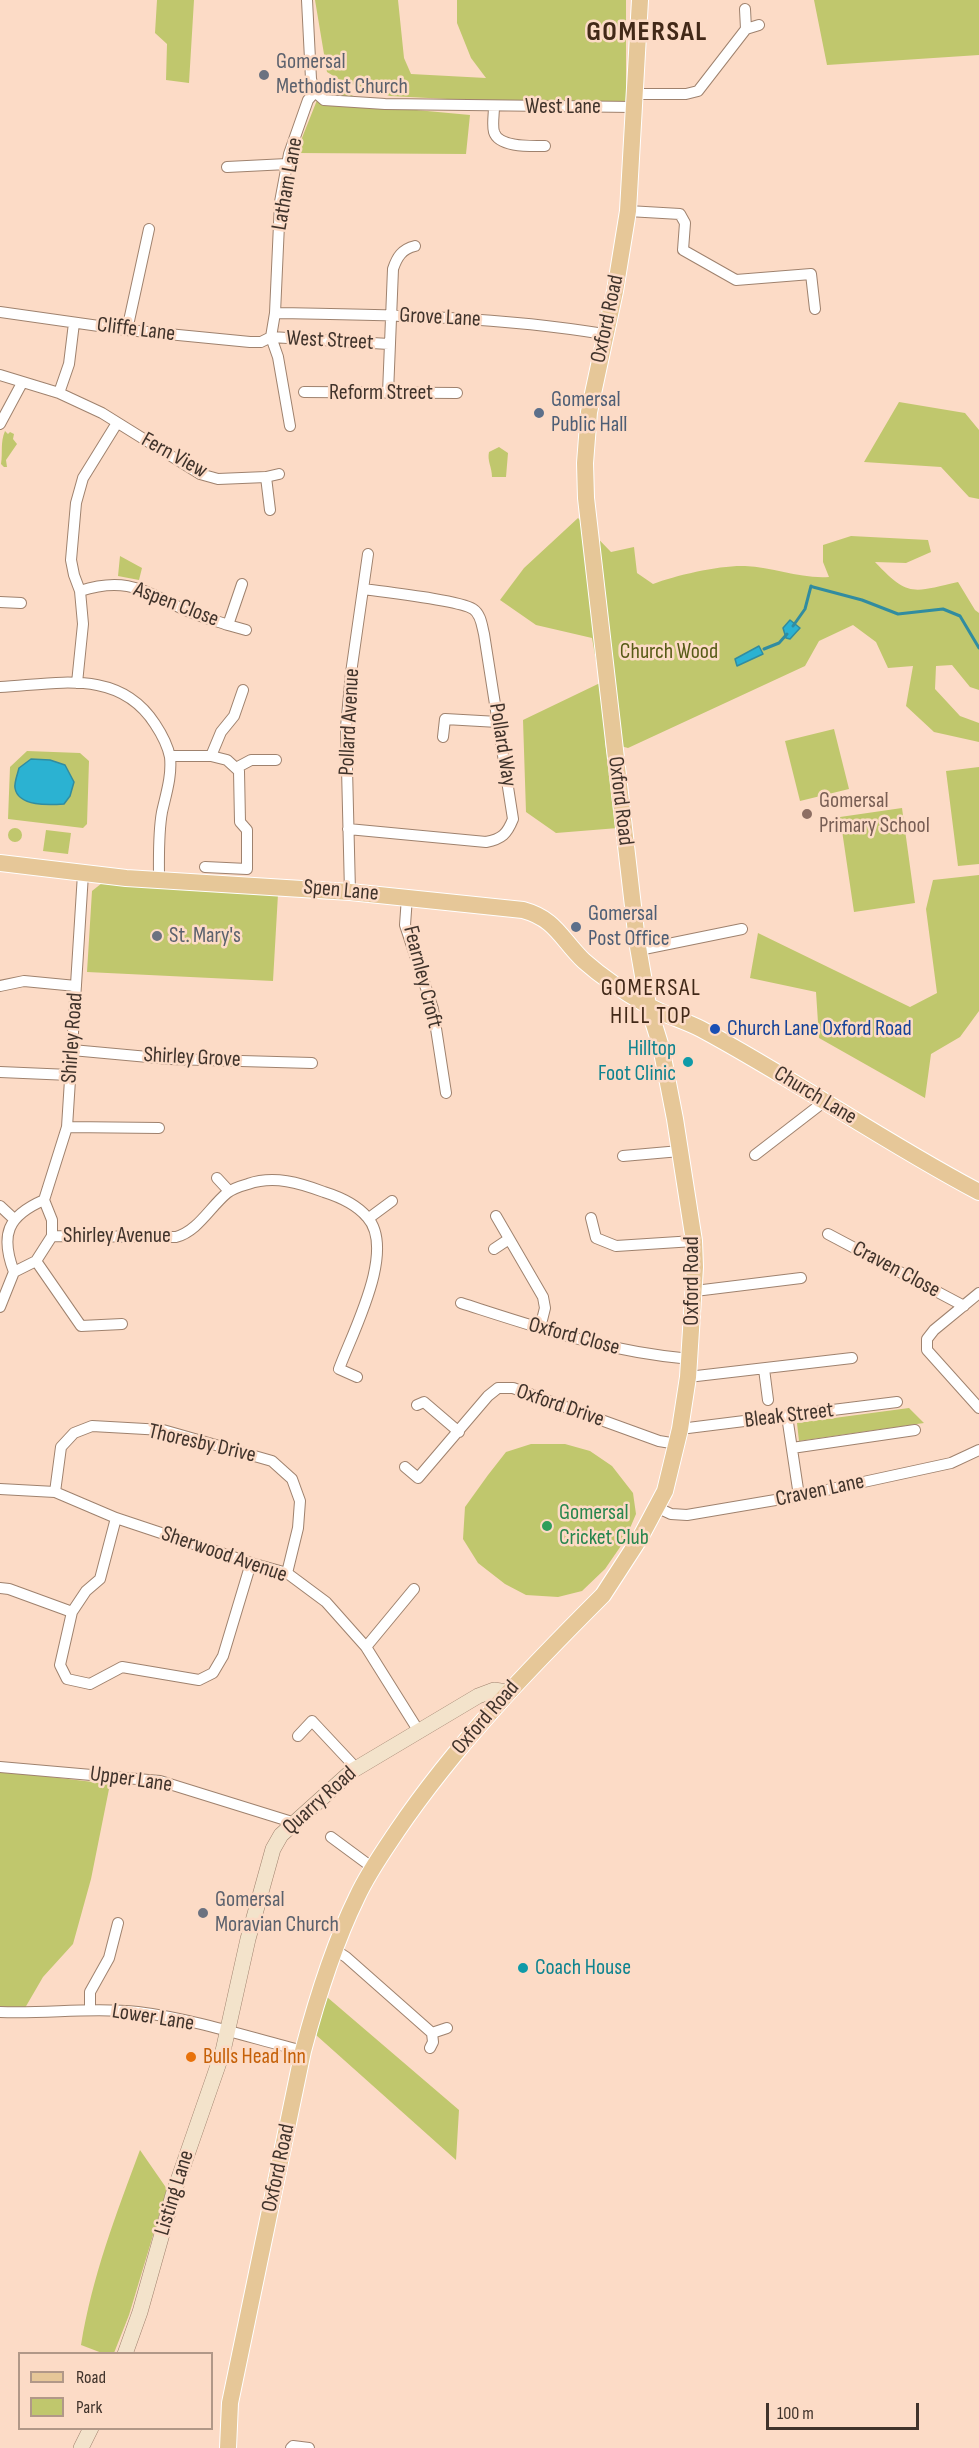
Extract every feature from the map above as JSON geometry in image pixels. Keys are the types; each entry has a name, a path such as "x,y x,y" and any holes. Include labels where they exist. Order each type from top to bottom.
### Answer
{"main road":[{"name":"Oxford Road","path":"228,2448 230,2403 303,2051 318,1995 356,1898 418,1800 507,1692 603,1595 616,1577 658,1508 665,1491 679,1437 690,1359 695,1291 694,1241 661,1047 648,1005 639,950 614,756 586,498 585,463 589,412 615,291 628,211 640,0"},
{"name":"Spen Lane","path":"0,862 83,874 159,881 350,892 523,910 540,915 553,925 584,961 648,1005"},
{"name":"Church Lane","path":"648,1005 700,1028 825,1101 918,1160 979,1192"}],"street":[{"path":"307,0 311,79 315,92"},
{"path":"745,9 746,29 759,25"},
{"name":"West Lane","path":"315,92 324,100 337,102 494,107 633,101 686,94 698,91 746,29"},
{"name":"Latham Lane","path":"271,337 275,313 280,202 287,164 308,100 315,92"},
{"name":"West Lane","path":"494,107 494,132 499,140 526,146 545,146"},
{"path":"227,167 287,164"},
{"path":"628,211 680,214 685,223 683,250 735,280 811,274 814,309"},
{"path":"127,330 149,229"},
{"path":"388,393 393,269 397,257 407,248 415,246"},
{"name":"Cliffe Lane","path":"0,312 127,330 250,342 261,342 271,337"},
{"name":"Grove Lane","path":"275,313 391,315 527,323 604,334"},
{"path":"59,393 69,364 74,322"},
{"path":"271,337 278,357 290,426"},
{"name":"West Street","path":"271,337 389,344"},
{"name":"Fern View","path":"0,375 59,393 102,413 200,474 226,479 279,474"},
{"path":"0,423 22,382"},
{"name":"Reform Street","path":"304,392 457,393"},
{"path":"77,683 83,624 80,591 71,560 78,492 91,463 117,423"},
{"path":"266,477 270,510"},
{"name":"Pollard Avenue","path":"350,892 346,727 351,673 368,554"},
{"name":"Aspen Close","path":"80,591 105,585 132,586 228,625 242,584"},
{"name":"Pollard Way","path":"348,829 486,842 498,840 507,833 513,819 484,634 478,614 472,608 453,603 363,589"},
{"path":"0,602 21,603"},
{"path":"228,625 246,630"},
{"path":"0,687 77,683 107,686 123,692 148,714 159,730 170,756 168,790 162,813 159,881"},
{"path":"211,756 221,732 234,716 243,690"},
{"path":"443,737 445,719 498,722"},
{"path":"170,756 211,756 227,760 239,771 240,822 248,830 247,869 205,867"},
{"path":"236,768 251,760 276,760"},
{"name":"Shirley Road","path":"44,1200 67,1127 83,874"},
{"name":"Fearnley Croft","path":"407,897 405,925 433,1009 446,1093"},
{"path":"639,950 742,929"},
{"path":"0,986 24,981 76,986"},
{"name":"Shirley Grove","path":"72,1050 170,1059 312,1063"},
{"path":"0,1072 70,1075"},
{"path":"755,1155 825,1101"},
{"path":"67,1127 159,1128"},
{"path":"623,1156 680,1151"},
{"path":"217,1178 228,1191"},
{"name":"Shirley Avenue","path":"52,1236 176,1237 187,1234 228,1191 252,1183 285,1180 339,1197 369,1218"},
{"path":"0,1307 14,1272 36,1261 52,1236 52,1220 44,1200 29,1206 14,1219 7,1235 6,1252 14,1272"},
{"path":"357,1377 339,1369 374,1282 377,1262 376,1240 369,1218 392,1201"},
{"path":"0,1206 14,1219"},
{"path":"496,1216 543,1297 545,1308 540,1328"},
{"path":"591,1218 596,1238 616,1246 694,1241"},
{"name":"Craven Close","path":"828,1234 964,1306"},
{"path":"494,1249 509,1239"},
{"path":"36,1261 81,1326 122,1324"},
{"path":"695,1291 801,1278"},
{"path":"979,1293 934,1330 927,1339 927,1350 979,1408"},
{"name":"Oxford Close","path":"461,1303 618,1350 690,1359"},
{"path":"688,1377 845,1362"},
{"path":"764,1369 768,1400"},
{"name":"Oxford Drive","path":"405,1467 418,1478 488,1396 498,1388 513,1388 659,1441 679,1437"},
{"path":"422,1401 459,1432"},
{"name":"Bleak Street","path":"679,1437 788,1416 897,1402"},
{"path":"788,1416 799,1496"},
{"name":"Thoresby Drive","path":"54,1492 61,1447 74,1433 92,1426 163,1430 272,1461 292,1479 300,1501 298,1528 287,1573"},
{"path":"792,1448 915,1430"},
{"name":"Craven Lane","path":"658,1508 671,1514 687,1515 799,1496 951,1463 979,1450"},
{"name":"Sherwood Avenue","path":"0,1489 54,1492 116,1518 287,1573 326,1602 366,1647 418,1730"},
{"path":"116,1518 100,1579 86,1591 72,1612 60,1665 67,1679 90,1684 122,1667 199,1680 213,1673 223,1656 251,1563"},
{"path":"0,1588 9,1589 72,1612"},
{"path":"366,1647 414,1589"},
{"name":"Quarry Road","path":"228,2032 248,1939 273,1849 280,1835 292,1822 356,1768 478,1696 494,1690 507,1692"},
{"path":"298,1736 312,1721 356,1768"},
{"name":"Upper Lane","path":"0,1767 160,1780 292,1822"},
{"path":"332,1837 373,1868"},
{"path":"90,2010 90,1992 109,1958 118,1923"},
{"path":"335,1950 346,1957 432,2033 433,2042 430,2048"},
{"name":"Lower Lane","path":"0,2012 90,2010 135,2012 177,2018 303,2051"},
{"path":"432,2033 447,2028"},
{"name":"Listing Lane","path":"126,2352 140,2312 173,2195 228,2032"},
{"path":"81,2448 91,2430"},
{"path":"292,2444 309,2448"}],"green space":[{"path":"157,0 194,0 189,83 166,80 167,44 155,33"},
{"path":"315,0 398,0 404,58 411,74 486,78 471,58 457,23 457,0 626,0 626,102 562,105 390,96 342,81 327,72"},
{"path":"814,0 979,0 979,55 827,65"},
{"path":"323,85 384,107 470,115 466,154 296,153"},
{"path":"899,402 965,413 979,430 979,499 969,497 941,467 864,462"},
{"path":"5,431 8,434 10,432 14,434 13,439 17,444 6,460 7,467 1,464"},
{"path":"499,447 508,453 506,477 492,477 489,452"},
{"name":"Church Wood","path":"578,518 611,552 634,547 637,573 653,584 699,571 735,566 829,577 823,562 823,545 851,536 928,540 931,552 906,563 875,562 896,582 912,589 921,590 958,582 979,613 979,690 970,687 952,665 936,666 935,689 960,716 979,723 979,742 934,732 906,706 913,666 888,668 876,642 853,625 819,641 805,666 628,748 605,742 618,828 556,833 526,812 523,720 600,683 592,638 536,625 500,600 524,568"},
{"path":"120,556 142,568 139,580 118,576"},
{"path":"834,729 849,789 800,801 785,741"},
{"path":"27,751 80,753 89,761 87,824 83,828 8,819 10,767"},
{"path":"979,767 979,864 958,866 946,771"},
{"path":"902,808 915,903 854,912 840,817"},
{"path":"15,828 20,830 22,835 20,840 15,842 10,840 8,835 10,830"},
{"path":"46,830 71,833 68,854 43,851"},
{"path":"979,875 979,1011 960,1037 931,1054 925,1098 819,1038 816,992 750,978 758,933 910,1007 937,993 926,909 933,880"},
{"path":"102,883 278,894 273,981 87,972 92,891"},
{"path":"909,1408 924,1423 799,1441 797,1423"},
{"name":"Gomersal Cricket Club","path":"531,1444 565,1444 590,1451 612,1466 633,1493 636,1514 625,1540 605,1569 582,1591 558,1597 526,1595 505,1584 478,1563 463,1539 465,1507 506,1452"},
{"path":"0,1771 110,1784 91,1879 73,1944 43,1977 25,2008 0,2007"},
{"path":"327,1997 459,2110 456,2160 316,2035"},
{"path":"140,2150 167,2189 129,2315 114,2352 99,2352 81,2345 91,2295"}],"water":[{"path":"790,620 800,628 790,639 786,638 783,628"},
{"path":"759,646 763,654 737,666 735,659"},
{"path":"31,759 50,760 65,765 74,782 70,796 64,804 35,804 22,799 17,794 15,786 19,768"}],"waterway":[{"path":"793,626 805,609 811,586 862,600 898,614 943,609 960,616 979,648"},
{"path":"764,649 779,643 787,634"}],"place":[{"name":"Gomersal Methodist Church","path":"264,75"},
{"name":"Gomersal Public Hall","path":"539,413"},
{"name":"Gomersal Primary School","path":"807,814"},
{"name":"Gomersal Post Office","path":"576,927"},
{"name":"St. Mary's","path":"157,936"},
{"name":"Church Lane Oxford Road","path":"715,1029"},
{"name":"Hilltop Foot Clinic","path":"688,1062"},
{"name":"Gomersal Cricket Club","path":"547,1526"},
{"name":"Gomersal Moravian Church","path":"203,1913"},
{"name":"Coach House","path":"523,1968"},
{"name":"Bulls Head Inn","path":"191,2057"}],"district":[{"name":"GOMERSAL","path":"647,33"},
{"name":"GOMERSAL HILL TOP","path":"651,1003"}]}
